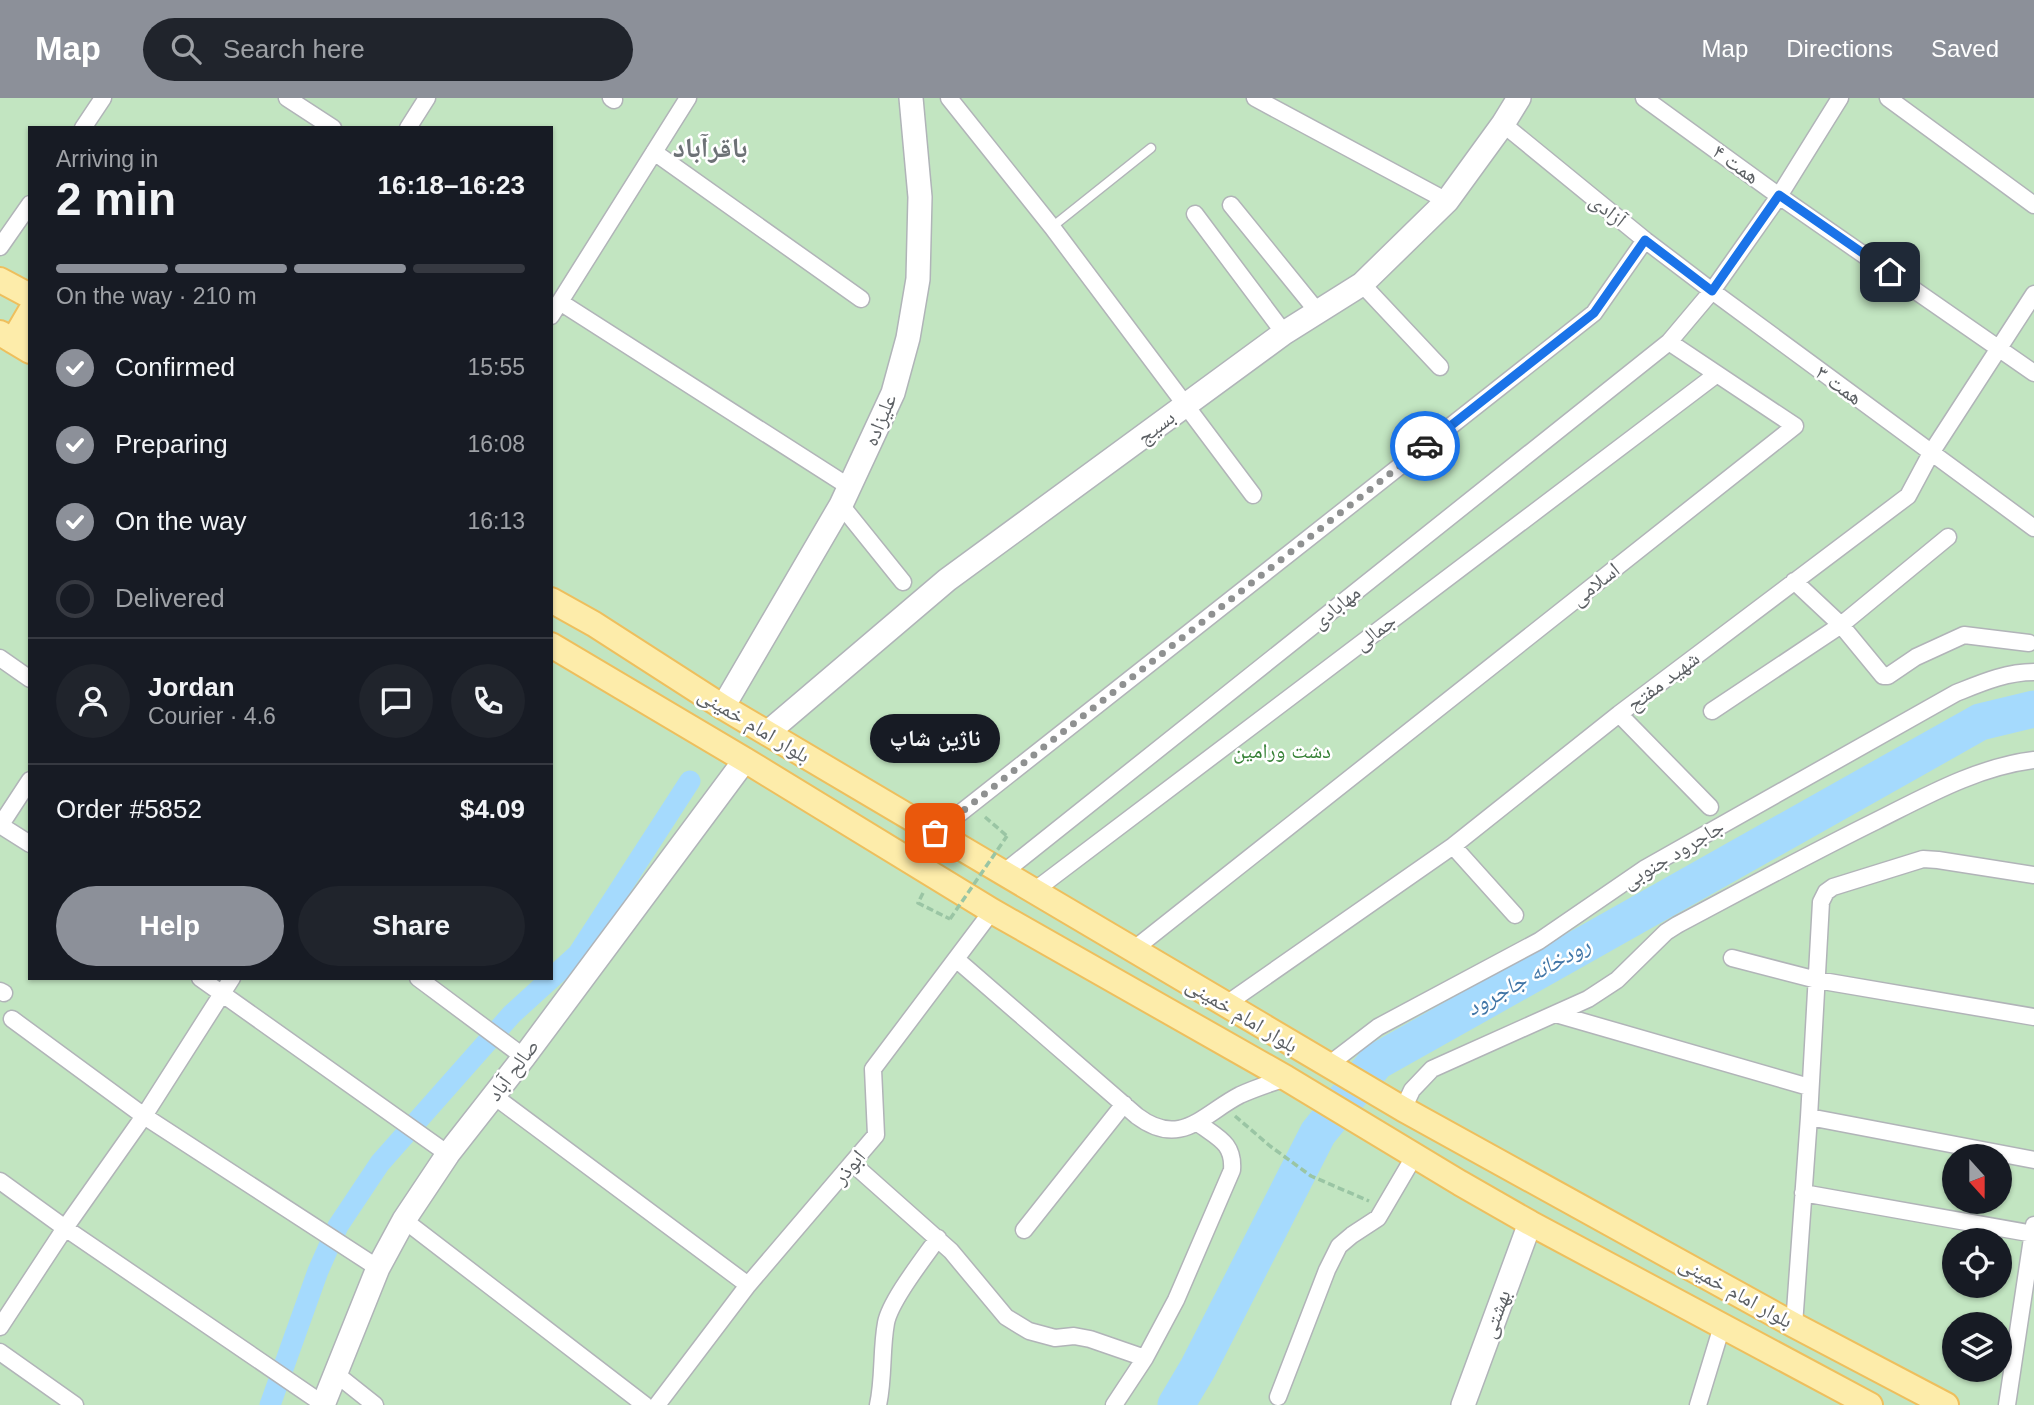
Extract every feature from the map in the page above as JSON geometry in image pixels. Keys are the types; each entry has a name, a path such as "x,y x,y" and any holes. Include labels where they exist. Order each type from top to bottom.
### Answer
{"main road":[{"path":"0,280 28,295"},
{"path":"14,342 28,316"},
{"name":"بلوار امام خمینی","path":"553,601 594,624 723,707 1402,1110 1794,1325 1946,1405"},
{"name":"بلوار امام خمینی","path":"553,646 992,911 1286,1078 1530,1223 1870,1405"}],"street":[{"path":"84,126 103,98"},
{"path":"287,98 330,126"},
{"path":"409,126 426,98"},
{"path":"688,98 556,309 846,497 903,582"},
{"path":"949,98 1052,227 1253,495"},
{"path":"1255,98 1447,201"},
{"name":"بسیج","path":"767,733 947,580 1284,332 1362,284 1447,201 1519,98"},
{"name":"همت ۴","path":"1644,98 2034,373"},
{"path":"1669,342 1712,291 1779,195 1840,98"},
{"path":"1888,98 2034,205"},
{"name":"علیزاده","path":"723,707 846,497 893,393 908,338 918,279 920,197 913,99"},
{"name":"آزادی","path":"935,833 1594,313 1645,240 1503,124"},
{"path":"654,152 861,299"},
{"path":"1231,205 1317,312"},
{"path":"0,247 28,207"},
{"path":"1195,214 1284,332"},
{"name":"همت ۳","path":"1645,240 2034,528"},
{"path":"1362,284 1440,368"},
{"name":"شهید مفتح","path":"1225,1005 1453,846 1619,714 1908,496 1931,453 2034,294"},
{"name":"اسلامی","path":"1133,950 1795,426 1669,342"},
{"name":"مهابادی","path":"1003,873 1669,342"},
{"name":"جمالی","path":"1034,891 1717,374"},
{"path":"1712,711 1841,625 1948,537"},
{"path":"1794,581 1841,625 1883,676 1888,676 1916,657 1964,635 2029,643"},
{"path":"0,658 28,679"},
{"name":"جاجرود جنوبی","path":"1319,1061 1539,941 1644,869 1956,693 1990,679 2034,672"},
{"path":"1619,714 1710,807"},
{"name":"صالح آباد","path":"323,1404 378,1268 404,1220 448,1154 524,1057 745,760"},
{"path":"1402,1110 1412,1090 1432,1069 1588,999 1617,980 1666,932 1677,925 1819,849 1954,782 2014,762 2034,760"},
{"path":"28,783 0,825 28,843"},
{"path":"1453,846 1515,915"},
{"path":"1794,1325 1821,902 1825,892 1833,887 1923,859 2034,875"},
{"name":"ابوذر","path":"657,1405 748,1284 876,1135 873,1069 992,911"},
{"path":"1732,958 1817,980 2034,1017"},
{"path":"956,959 1124,1104 1155,1127 1172,1129 1198,1123 1242,1094 1286,1078"},
{"path":"203,980 448,1154"},
{"path":"0,1327 65,1228 144,1116 231,980"},
{"path":"421,980 524,1057"},
{"path":"1556,1014 1810,1087"},
{"path":"12,1019 144,1116 378,1268"},
{"path":"494,1096 748,1284"},
{"path":"1024,1230 1124,1104"},
{"path":"1809,1117 2034,1160"},
{"path":"1114,1405 1145,1358 1176,1300 1233,1170 1229,1147 1198,1123"},
{"path":"1278,1397 1327,1270 1339,1247 1378,1218 1415,1154"},
{"path":"852,1163 938,1238 1006,1317 1029,1331 1055,1338 1074,1336 1090,1339 1145,1358"},
{"path":"0,1181 323,1404"},
{"path":"1803,1193 2034,1231 2007,1405"},
{"path":"404,1220 645,1405"},
{"name":"بهشتی","path":"1463,1405 1530,1223"},
{"path":"878,1405 882,1386 886,1321 892,1306 938,1238"},
{"path":"1698,1405 1722,1326"},
{"path":"0,1352 75,1405"},
{"path":"336,1374 375,1405"}],"lane":[{"path":"1052,227 1151,148"}],"path":[{"path":"918,902 950,919 1007,836 984,816"},
{"path":"1223,1106 1311,1176 1385,1208"}],"green space":[{"name":"دشت ورامین","path":"0,98 2034,98 2034,1405 0,1405"}],"waterway":[{"name":"رودخانه جاجرود","path":"1176,1405 1198,1368 1318,1133 1376,1062 1980,722 2034,709"},
{"path":"553,977 578,954 690,781"},
{"path":"270,1405 318,1271 338,1226 380,1163 512,1014 549,980"}],"way so far":[{"path":"935,833 1425,446"}],"place":[{"name":"ناژین شاپ","path":"935,833"}],"district":[{"name":"باقرآباد","path":"710,147"}],"route":[{"path":"1425,446 1594,313 1645,240 1712,291 1779,195 1890,272"}]}
